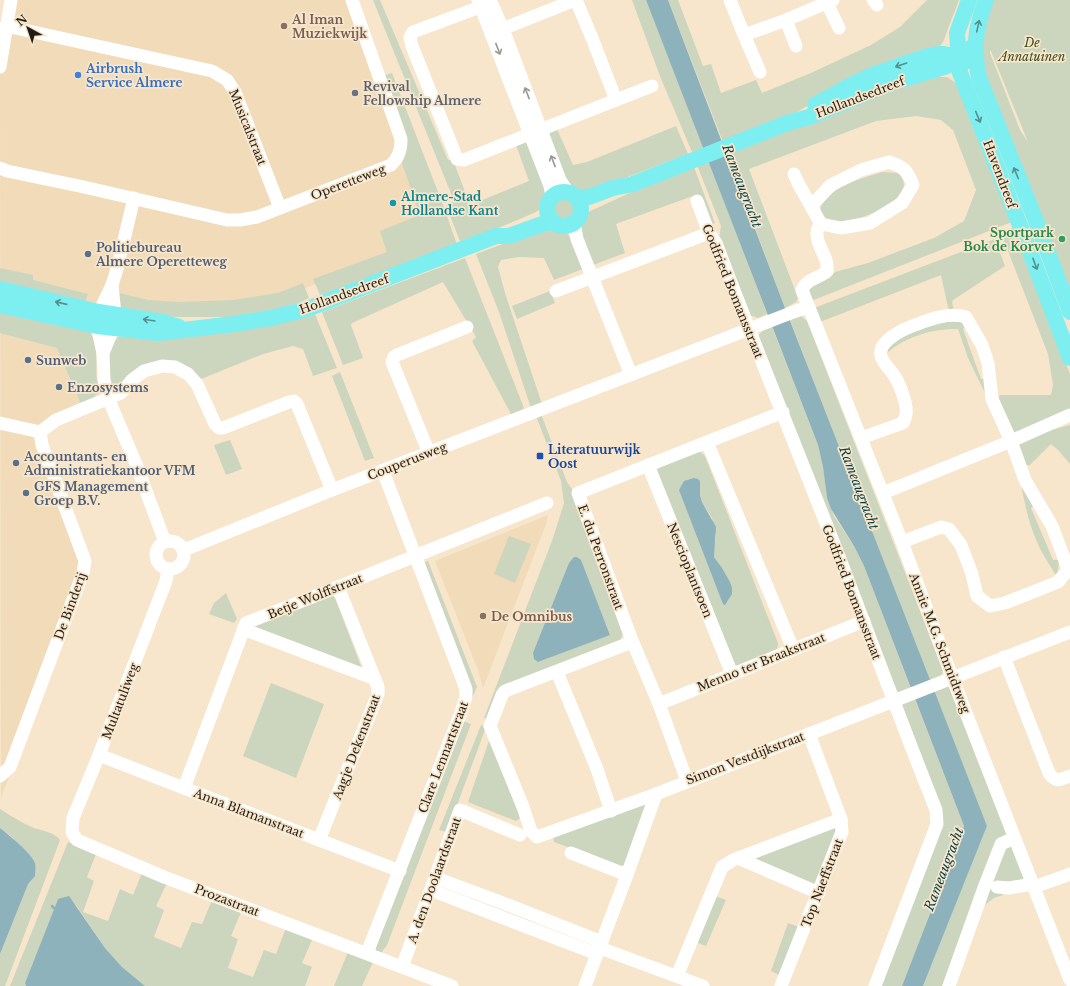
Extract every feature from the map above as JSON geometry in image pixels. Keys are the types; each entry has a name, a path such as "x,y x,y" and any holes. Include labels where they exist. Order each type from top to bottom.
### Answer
{"main road":[{"path":"938,54 957,33 969,0"},
{"path":"979,78 975,59 975,45 978,23 986,0"},
{"name":"Havendreef","path":"957,33 958,58 962,81 976,111 1070,358"},
{"name":"Hollandsedreef","path":"0,289 106,321 158,333 271,318 307,309 496,236 506,228 539,216 616,196 633,184 787,123 809,117 891,83 947,66 975,45"},
{"name":"Hollandsedreef","path":"787,123 800,112 855,83 881,72 938,54 949,54 958,58 969,66 979,78"},
{"path":"934,71 947,74 962,81"},
{"name":"Havendreef","path":"979,78 1036,220 1070,312"},
{"name":"Hollandsedreef","path":"0,305 106,321"}],"street":[{"path":"0,67 11,0"},
{"name":"Operetteweg","path":"0,168 7,171 134,198 227,220 240,220 257,217 391,165 398,159 401,148 401,139 352,0"},
{"path":"497,31 575,0 592,38 616,100"},
{"path":"730,0 760,72"},
{"path":"744,35 830,2 839,28"},
{"path":"631,375 565,210 550,186 535,132 485,3 413,32 410,37 412,46 458,159 464,160 535,132 616,100 652,86"},
{"path":"786,20 796,46"},
{"name":"Musicalstraat","path":"6,26 212,71 227,80 236,92 280,208"},
{"path":"794,174 799,185 821,224 841,228 870,223 902,203 913,185 909,174 901,166 889,162 861,170 831,185 811,206"},
{"path":"134,198 112,285 106,321 103,353 104,380 108,398 136,464 165,542"},
{"name":"Godfried Bomansstraat","path":"697,201 709,233 716,243 864,621 893,701 936,810 937,824 874,986"},
{"name":"Annie M.G. Schmidtweg","path":"821,224 817,232 820,246 828,263 827,271 810,280 802,290 883,493 952,677 1070,980"},
{"path":"556,291 709,233"},
{"name":"Couperusweg","path":"184,550 383,470 809,307"},
{"path":"861,438 903,423 907,414 903,393 895,376 881,357 881,350 886,343 901,331 929,319 957,315 966,317 982,345 988,363 992,399 1011,441 1025,480 1052,526 1068,570 1058,582 1005,603 990,606 977,596 972,574 961,545 949,529 941,527 902,542"},
{"path":"429,453 392,362 394,357 397,355 467,327"},
{"path":"0,423 40,432 56,420 120,393 132,380 144,371 162,366 175,367 188,374 192,379 201,392 215,424 219,428 223,428 294,401 297,404 332,490"},
{"name":"E. du Perronstraat","path":"687,781 659,704 632,642 578,493 782,412"},
{"path":"883,493 1038,430 1070,415"},
{"path":"1038,430 1070,422"},
{"name":"De Binderij","path":"0,776 10,767 83,573 85,561 42,445 40,432"},
{"path":"707,442 792,649"},
{"name":"Nescioplantsoen","path":"648,465 732,674"},
{"name":"Clare Lennartstraat","path":"368,953 466,697 466,689 383,470"},
{"name":"Betje Wolffstraat","path":"243,629 246,623 547,503"},
{"path":"172,541 179,544 184,550 184,557 181,564 176,568 168,569 162,566 157,560 156,553 159,546 165,542 172,541"},
{"name":"Multatuliweg","path":"72,832 73,818 166,581 168,569"},
{"name":"Aagje Dekenstraat","path":"319,840 378,694 378,687 338,587"},
{"name":"Menno ter Braakstraat","path":"659,704 864,621"},
{"path":"184,788 243,629 375,679"},
{"name":"Simon Vestdijkstraat","path":"557,672 505,691 490,726 523,807 531,831 537,837 656,794 1070,632"},
{"path":"611,811 596,769 557,672 632,642"},
{"path":"1004,657 1049,773 1052,778 1058,780 1070,776"},
{"name":"Top Naeffstraat","path":"781,986 842,832 841,818 808,734"},
{"name":"Anna Blamanstraat","path":"99,754 400,871"},
{"path":"585,986 656,794"},
{"name":"A. den Doolaardstraat","path":"402,967 436,878 446,844 460,810 520,835"},
{"path":"677,976 722,867 738,858 841,818"},
{"name":"Prozastraat","path":"72,832 77,840 164,877 402,967"},
{"path":"949,986 985,884 1001,844 1014,838"},
{"path":"571,853 627,875"},
{"path":"738,858 819,893"},
{"path":"997,887 1009,888 1033,886 1070,874"},
{"path":"436,878 600,948"},
{"path":"431,890 600,948 703,986"},
{"path":"402,967 452,986"}],"shaded area":[{"path":"13,0 352,0 447,232 280,298 187,313 119,305 101,402 39,426 88,563 1,798 0,63"},
{"name":"De Omnibus","path":"548,515 546,524 483,688 478,670 435,561"}],"green space":[{"path":"373,0 380,0 448,160 453,160 470,205 529,181 516,145 526,142 542,174 548,191 545,203 536,212 461,244 446,205 454,201"},
{"path":"632,0 646,0 704,148 692,152 660,76"},
{"path":"668,0 678,0 703,66 711,64 721,93 756,80 762,93 811,73 871,45 900,27 927,0 959,0 943,42 938,48 835,90 790,116 723,142"},
{"name":"De Annatuinen","path":"989,0 1070,0 1070,294 980,60","holes":["991,51 1028,142 1020,130 990,53"]},
{"path":"392,73 457,245 342,290 320,295 313,279 387,252 380,231 420,215 402,163 407,148 385,75"},
{"path":"937,77 947,77 957,84 1012,222 811,301 807,291 811,284 830,278 835,272 868,263 934,238 964,221 976,190 953,130 941,120 916,116 876,121 749,169 798,298 796,302 785,308 727,153 859,101"},
{"path":"676,126 688,154 588,192 576,191 569,187 548,137 550,132 557,129 573,165 587,162"},
{"path":"709,161 767,314 758,318 750,315 719,239 721,226 697,165"},
{"path":"694,167 715,223 709,225 696,196 690,197 616,224 625,253 593,265 590,262 580,228 586,213 634,191"},
{"path":"882,172 898,173 904,182 902,190 896,199 887,206 863,217 844,222 833,221 824,217 821,210 822,205 831,194 852,182"},
{"path":"560,199 568,199 574,205 574,213 568,219 560,219 554,213 554,205"},
{"path":"551,226 557,229 565,230 572,241 583,269 554,280 544,258 519,257 501,260 498,267 505,293 542,404 531,408 499,312 476,254"},
{"path":"1014,227 1070,374 1070,410 1013,434 997,402 1000,395 1051,395 1053,385 1048,354 1001,233"},
{"path":"995,239 1005,266 953,300 952,303 954,310 949,312 941,275 820,322 814,308"},
{"path":"465,258 524,408 512,416 472,341 476,337 443,282 352,323 351,325 363,358 343,365 322,312"},
{"path":"0,268 33,275 33,280 88,294 84,305 0,286"},
{"path":"303,283 309,298 274,311 233,317 175,317 113,309 115,292 148,300 179,302 233,300 278,293"},
{"path":"550,291 555,303 517,319 512,306"},
{"path":"0,309 89,330 96,344 96,376 99,388 93,400 81,404 57,348 0,333"},
{"path":"315,314 337,368 313,376 303,349 293,346 263,354 201,379 169,363 117,391 112,389 107,377 110,350 118,337"},
{"path":"801,316 807,321 943,670 942,675 930,682 790,320"},
{"path":"959,320 967,326 963,329 981,379 988,379 986,395 968,358 958,329 938,330 911,338 887,353 887,345 931,322"},
{"path":"772,327 818,445 823,467 827,498 834,516 854,546 864,566 911,689 898,693 896,691 758,336 763,330"},
{"path":"340,372 374,458 365,461 332,376"},
{"path":"541,414 567,482 574,492 623,634 620,641 505,688 488,719 484,718 553,538 564,503 561,481 536,416","holes":["574,557 579,558 610,634 538,662"]},
{"path":"1070,425 1070,464 1051,444 1030,465 1023,465 1018,444 1048,431"},
{"path":"230,440 242,469 226,475 214,445"},
{"path":"699,451 705,456 778,643 776,650 739,666 735,665 657,471 658,467","holes":["694,478 700,485 702,502 712,518 716,537 714,557 730,582 723,604"]},
{"path":"1021,484 1036,504 1031,508 1053,560 1059,560 1057,577 1042,553 1032,530"},
{"path":"509,536 531,544 515,583 494,574"},
{"path":"428,561 477,687 466,712 470,693 423,563"},
{"path":"226,593 237,619 234,623 209,614 214,603"},
{"path":"332,595 335,598 364,674 249,626"},
{"path":"271,683 324,704 296,778 243,756"},
{"path":"947,686 949,687 1008,834 997,845 942,986 923,986 987,826 933,690"},
{"path":"914,697 964,826 902,986 878,986 938,829 900,706"},
{"path":"461,720 471,724 387,945 381,953 376,951 376,943"},
{"path":"481,725 486,727 447,832 439,830"},
{"path":"491,735 523,816 516,821 468,802"},
{"path":"643,803 647,806 624,865 621,866 554,842 553,836"},
{"path":"0,809 34,828 52,833 60,840 5,986 0,986 0,954 28,883 35,876 35,863 11,836 0,828"},
{"path":"836,825 838,833 819,882 813,886 754,860 757,854"},
{"path":"68,842 96,854 87,877 94,881 83,912 108,921 120,889 133,895 142,873 167,883 156,906 164,910 154,937 181,948 192,922 202,924 212,900 241,912 231,936 238,939 228,968 253,977 264,950 276,954 286,928 312,940 302,963 312,967 305,986 145,986 122,967 105,948 76,905 58,899 25,983 26,986 10,986"},
{"path":"1012,845 1028,883 1001,892 1003,895 994,898 985,905 1003,848"},
{"path":"713,895 726,900 706,946 693,941"},
{"path":"788,923 802,928 783,977 771,971"},
{"path":"348,952 373,962 362,986 334,986"}],"water":[{"path":"646,0 668,0 785,308 987,826 923,986 902,986 964,826 864,566 854,546 831,509 827,498 823,467 818,445"},
{"path":"694,478 700,481 700,495 702,502 716,527 714,557 722,568 732,588 732,594 725,605 723,604 679,490 684,481"},
{"path":"574,557 581,560 610,635 538,662 534,659 533,653 569,563"},
{"path":"0,828 19,844 33,859 35,863 35,876 28,884 0,954"},
{"path":"69,896 105,948 122,967 145,986 26,986 25,983 58,899"}],"waterway":[{"path":"52,906 57,911"}],"place":[{"name":"Al Iman Muziekwijk","path":"284,26"},
{"name":"Airbrush Service Almere","path":"78,75"},
{"name":"Revival Fellowship Almere","path":"355,93"},
{"name":"Almere-Stad Hollandse Kant","path":"393,203"},
{"name":"Sportpark Bok de Korver","path":"1062,239"},
{"name":"Politiebureau Almere Operetteweg","path":"88,254"},
{"name":"Sunweb","path":"28,360"},
{"name":"Enzosystems","path":"59,387"},
{"name":"Literatuurwijk Oost","path":"540,456"},
{"name":"Accountants- en Administratiekantoor VFM","path":"16,463"},
{"name":"GFS Management Groep B.V.","path":"26,493"},
{"name":"De Omnibus","path":"483,616"}],"water label":[{"name":"Rameaugracht","path":"742,186"},
{"name":"Rameaugracht","path":"859,488"},
{"name":"Rameaugracht","path":"944,869"}]}
